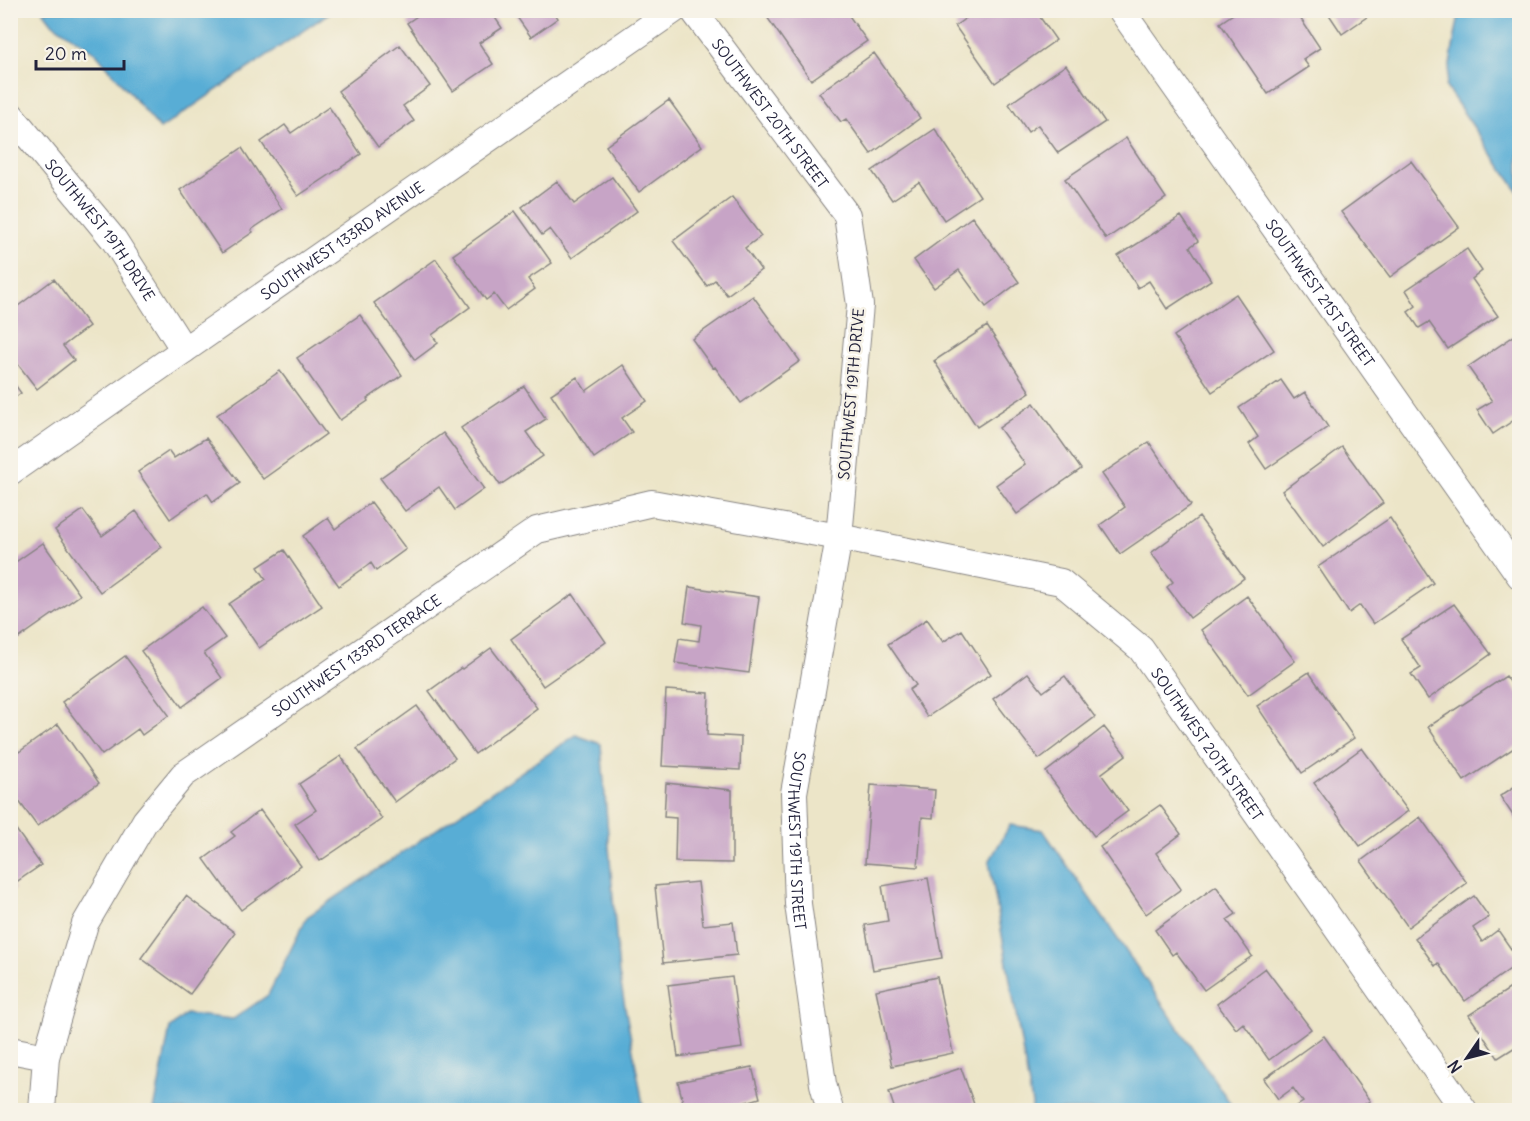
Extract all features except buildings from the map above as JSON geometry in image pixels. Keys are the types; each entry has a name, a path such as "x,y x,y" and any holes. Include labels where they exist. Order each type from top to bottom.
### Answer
{"street":[{"name":"SOUTHWEST 133RD AVENUE","path":"10,472 674,10"},
{"name":"SOUTHWEST 20TH STREET","path":"693,10 847,215"},
{"name":"SOUTHWEST 21ST STREET","path":"1121,10 1520,576"},
{"name":"SOUTHWEST 19TH DRIVE","path":"10,114 114,240 184,350"},
{"name":"SOUTHWEST 19TH DRIVE","path":"839,537 860,305 847,215"},
{"name":"SOUTHWEST 133RD TERRACE","path":"42,1110 46,1058 85,924 145,821 183,776 537,530 652,503 839,537"},
{"name":"SOUTHWEST 20TH STREET","path":"839,537 1061,582 1140,649 1464,1110"},
{"name":"SOUTHWEST 19TH STREET","path":"830,1110 823,1084 798,904 794,793 839,537"},
{"path":"10,1050 46,1058"}],"water":[{"path":"1464,10 1519,11 1519,193 1446,87 1459,14"},
{"path":"43,11 332,11 160,129 96,53 53,24"},
{"path":"576,735 601,744 619,974 644,1110 154,1110 170,1028 186,1014 233,1019 268,995 307,917"},
{"path":"1010,825 1043,830 1235,1110 1032,1110 989,862"}]}
